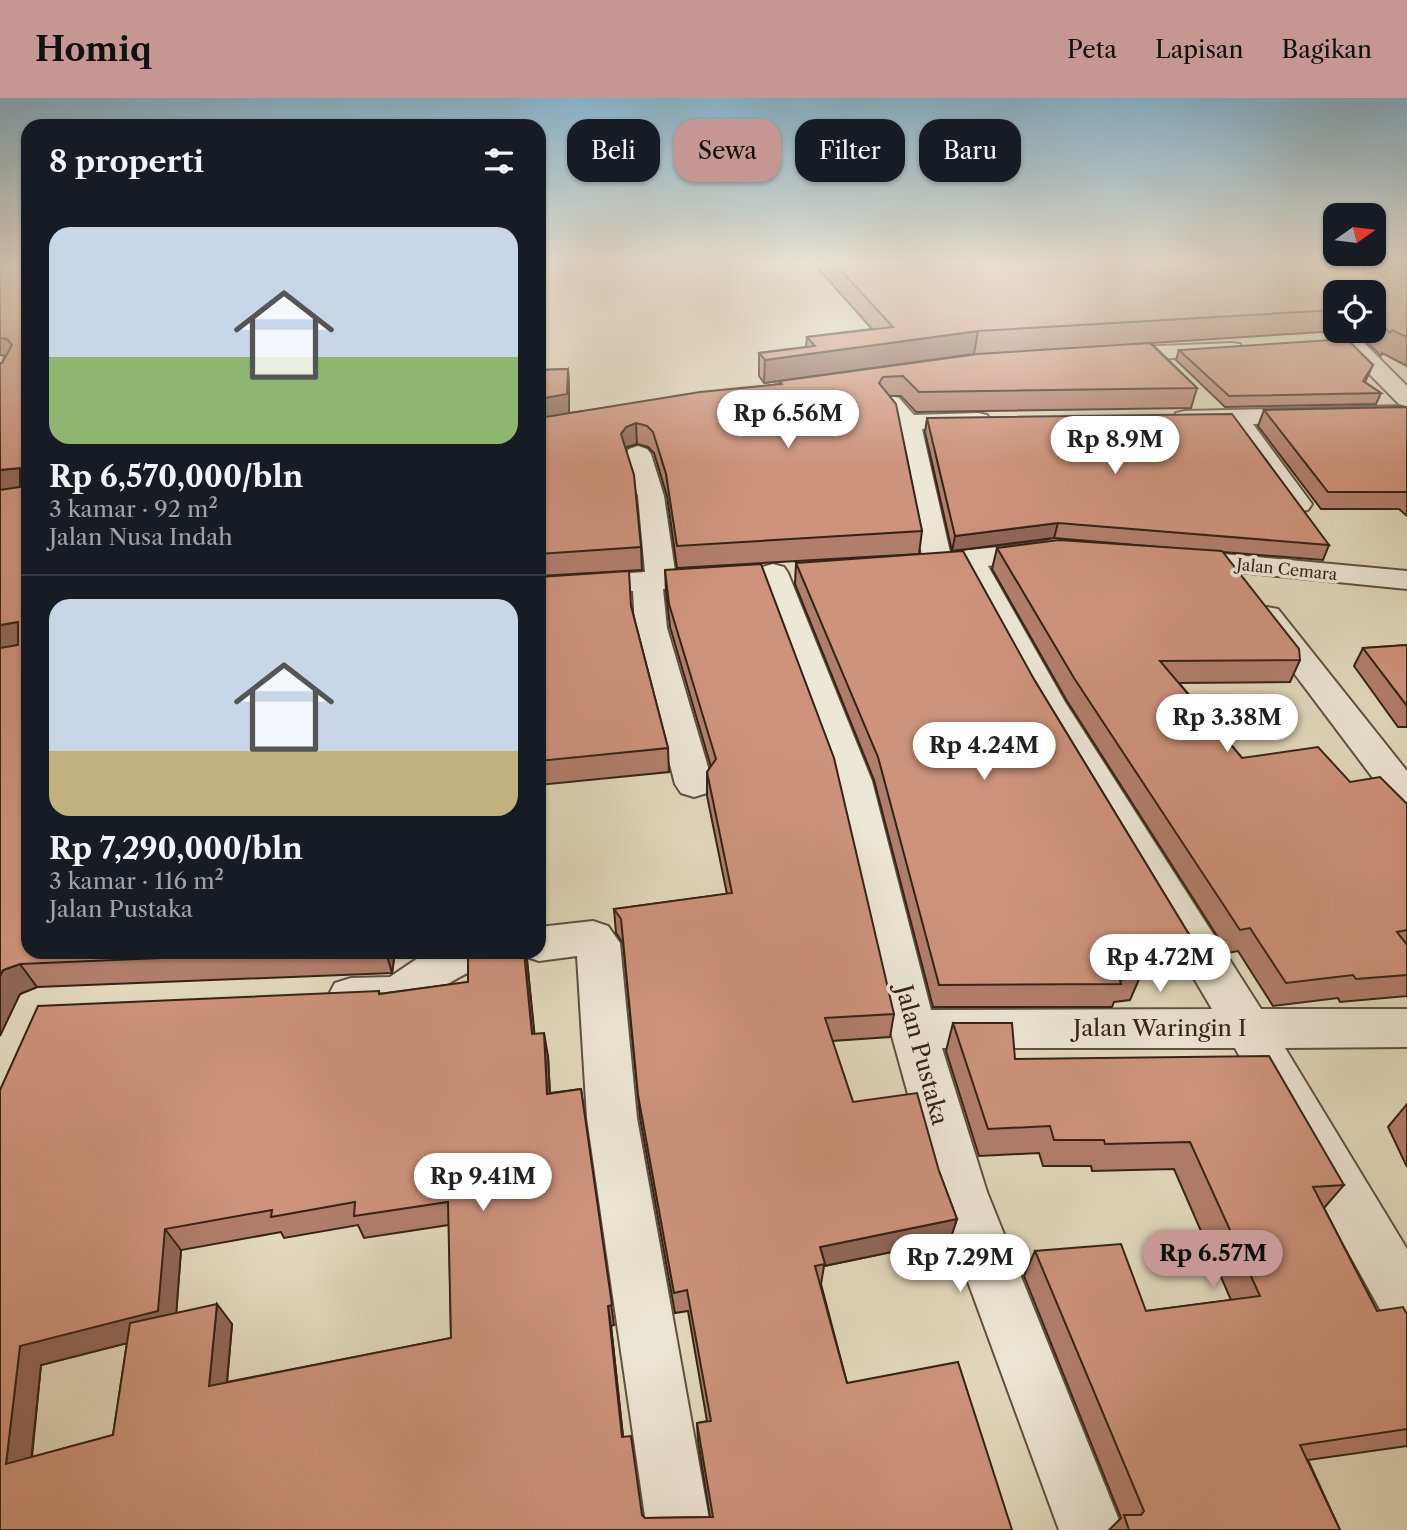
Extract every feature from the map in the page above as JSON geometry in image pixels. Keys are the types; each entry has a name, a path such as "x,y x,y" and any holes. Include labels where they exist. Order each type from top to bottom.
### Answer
{"street":[{"path":"1356,343 1401,392"},
{"path":"1091,355 1257,347"},
{"path":"1153,354 1171,373"},
{"path":"876,387 908,422 954,562 1048,702 1248,1028 1407,1302"},
{"path":"1370,388 1401,392"},
{"path":"1190,391 1228,419 1352,576"},
{"path":"908,422 992,408"},
{"path":"1164,418 1228,419 1407,413"},
{"path":"638,454 650,496 654,580 651,628 694,784"},
{"path":"883,567 1054,550 1080,552"},
{"name":"Jalan Cemara","path":"1158,557 1407,580"},
{"path":"1224,562 1407,797"},
{"name":"Jalan Pustaka","path":"654,580 787,572 853,781 913,1029 961,1192 1091,1530"},
{"path":"546,588 654,580"},
{"path":"546,943 593,939 598,943 612,1118 679,1530"},
{"path":"313,998 398,993 432,962 450,959"},
{"name":"Jalan Waringin I","path":"913,1029 1407,1028"}],"building":[{"path":"0,330 21,330 21,959 138,959 20,964 3,970 0,976 0,648 18,645 18,622 0,625 0,490 20,487 20,468 0,470 0,363 12,345 7,339 0,338"},
{"path":"869,330 998,330 765,360 759,353 815,346 807,337"},
{"path":"1387,330 1407,330 1407,337 1392,330 1390,333"},
{"path":"1323,341 1323,343 1351,343 1373,365 1363,381 1381,393 1229,396 1179,350"},
{"path":"1150,343 1197,388 919,392 903,376 883,377 879,383 896,404 922,531 677,546 666,474 653,432 647,426 636,423 626,427 621,434 634,475 641,547 546,554 546,417 700,392 782,384 780,381 978,354"},
{"path":"568,369 567,394 546,398 546,370"},
{"path":"1407,407 1407,492 1328,492 1264,410"},
{"path":"1232,414 1329,545 1058,523 955,536 927,418"},
{"path":"1059,540 1222,551 1299,649 1300,660 1160,661 1242,758 1318,747 1350,782 1380,777 1407,804 1407,930 1397,932 1407,945 1407,975 1356,979 1353,975 1286,983 1250,928 1240,930 1074,678 997,548"},
{"path":"963,551 1035,681 1190,936 1122,945 1140,977 1120,980 1121,984 939,985 878,757 796,563"},
{"path":"761,564 834,758 894,1014 825,1018 853,1102 917,1093 939,1171 957,1219 820,1247 825,1264 815,1266 847,1383 958,1362 1012,1530 0,1530 0,1090 38,1006 379,991 379,994 468,982 468,959 525,959 532,1034 544,1033 547,1094 581,1089 612,1305 608,1306 622,1437 631,1436 642,1515 645,1518 713,1517 697,1423 711,1421 687,1290 674,1293 638,1095 621,919 614,909 732,893 707,772 716,759 669,604 665,570","holes":["355,1202 354,1216 448,1202 451,1338 209,1386 217,1304 130,1323 113,1435 6,1464 20,1346 158,1311 165,1229 272,1210 271,1217"]},
{"path":"629,571 631,606 668,748 546,760 546,577"},
{"path":"1407,645 1407,706 1363,648"},
{"path":"953,1023 1012,1023 1015,1059 1269,1056 1344,1185 1313,1187 1377,1311 1403,1307 1407,1314 1407,1429 1300,1445 1340,1530 1129,1530 1124,1515 1141,1515 1144,1511 1035,1251 1121,1244 1146,1311 1260,1296 1190,1142 1105,1144 1104,1140 1054,1140 1050,1126 988,1129"}]}
